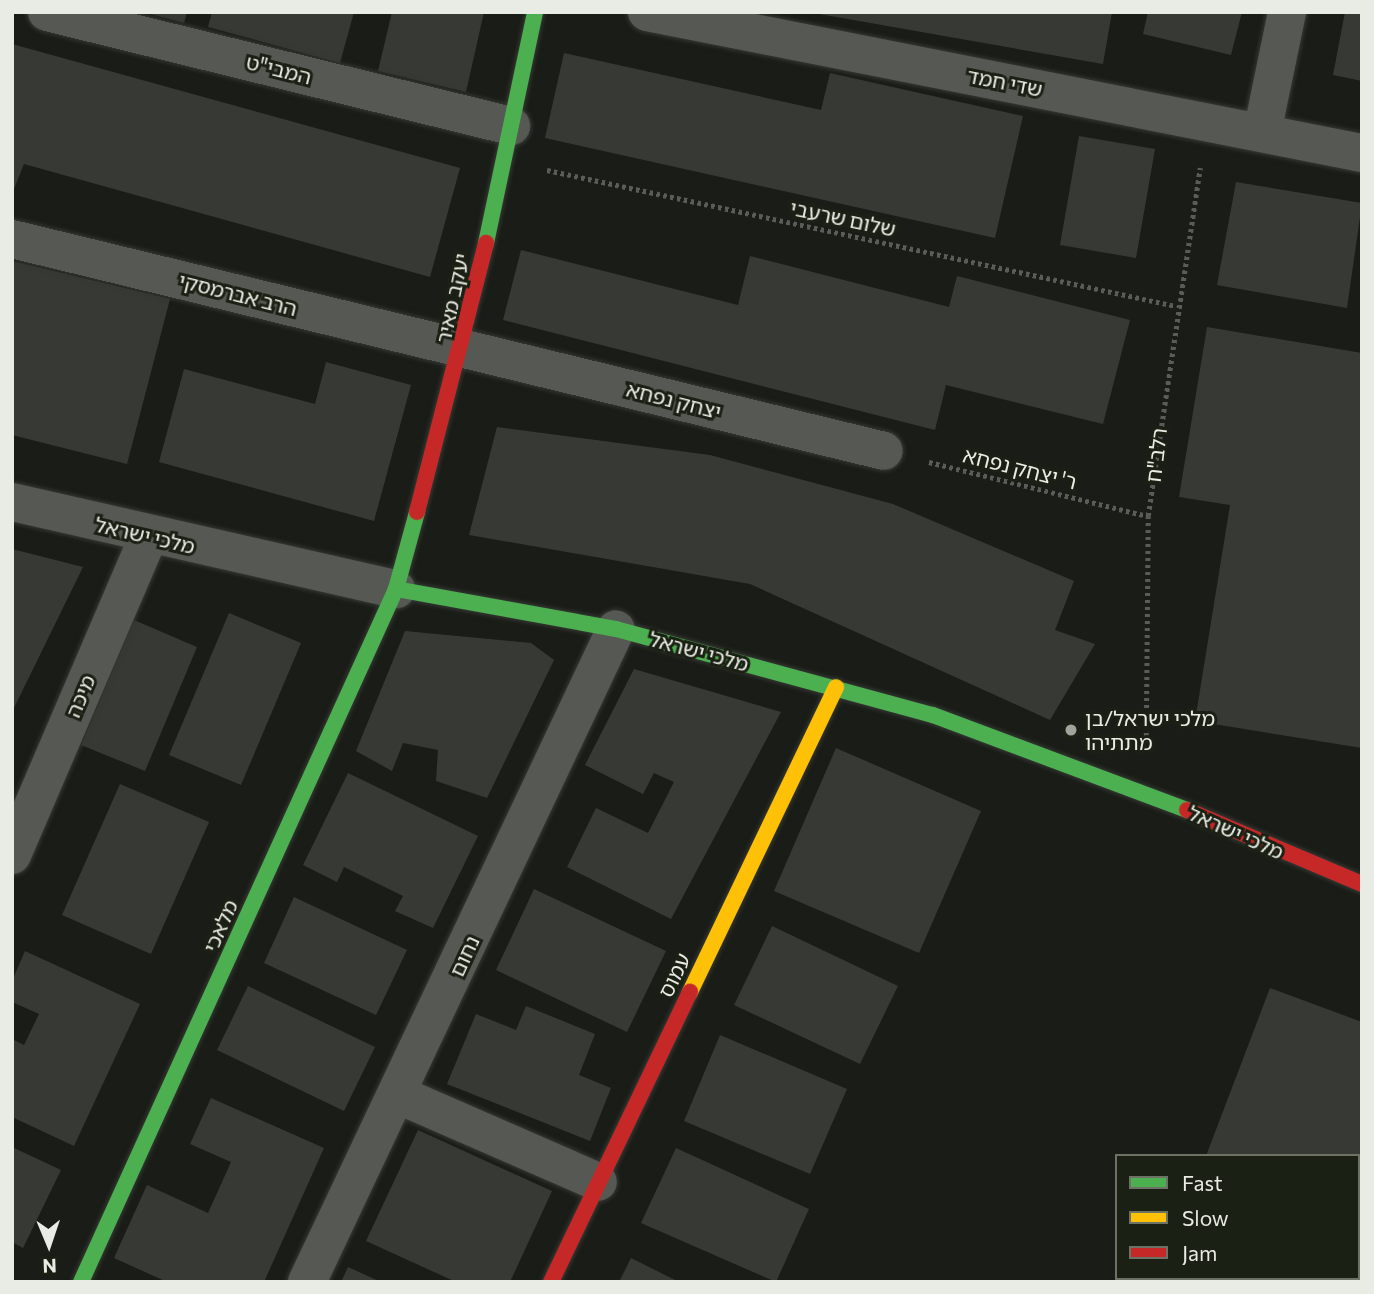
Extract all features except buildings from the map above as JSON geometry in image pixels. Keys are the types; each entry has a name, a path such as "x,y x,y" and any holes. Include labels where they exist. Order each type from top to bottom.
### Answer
{"street":[{"name":"המבי\"ט","path":"47,12 507,144"},
{"name":"יעקב מאיר","path":"397,589 463,349 535,12"},
{"name":"שדי חמד","path":"647,12 1362,153"},
{"path":"1262,133 1287,12"},
{"name":"הרב אברמסקי","path":"12,239 463,349"},
{"name":"יצחק נפחא","path":"463,349 884,451"},
{"name":"מלכי ישראל","path":"12,502 148,537 397,589 616,629 835,687 1145,792 1362,884"},
{"name":"מיכה","path":"12,855 148,537"},
{"name":"מלאכי","path":"81,1282 397,589"},
{"name":"נחום","path":"307,1282 399,1095 616,629"},
{"name":"עמוס","path":"551,1282 835,687"},
{"path":"399,1095 598,1182"}],"path":[{"name":"רלב\"ח","path":"1145,792 1148,516 1176,306 1209,122"},
{"name":"שלום שרעבי","path":"507,144 1176,306"},
{"name":"ר' יצחק נפחא","path":"884,451 1148,516"}],"traffic: fast":[{"path":"486,243 535,12"},
{"path":"81,1282 396,589 417,512"},
{"path":"396,589 616,629 933,715 1187,810"}],"traffic: slow":[{"path":"690,992 836,687"}],"traffic: jam":[{"path":"417,512 486,243"},
{"path":"1187,810 1362,884"},
{"path":"551,1282 690,992"}],"place":[{"name":"מלכי ישראל/בן מתתיהו","path":"1071,730"}]}
